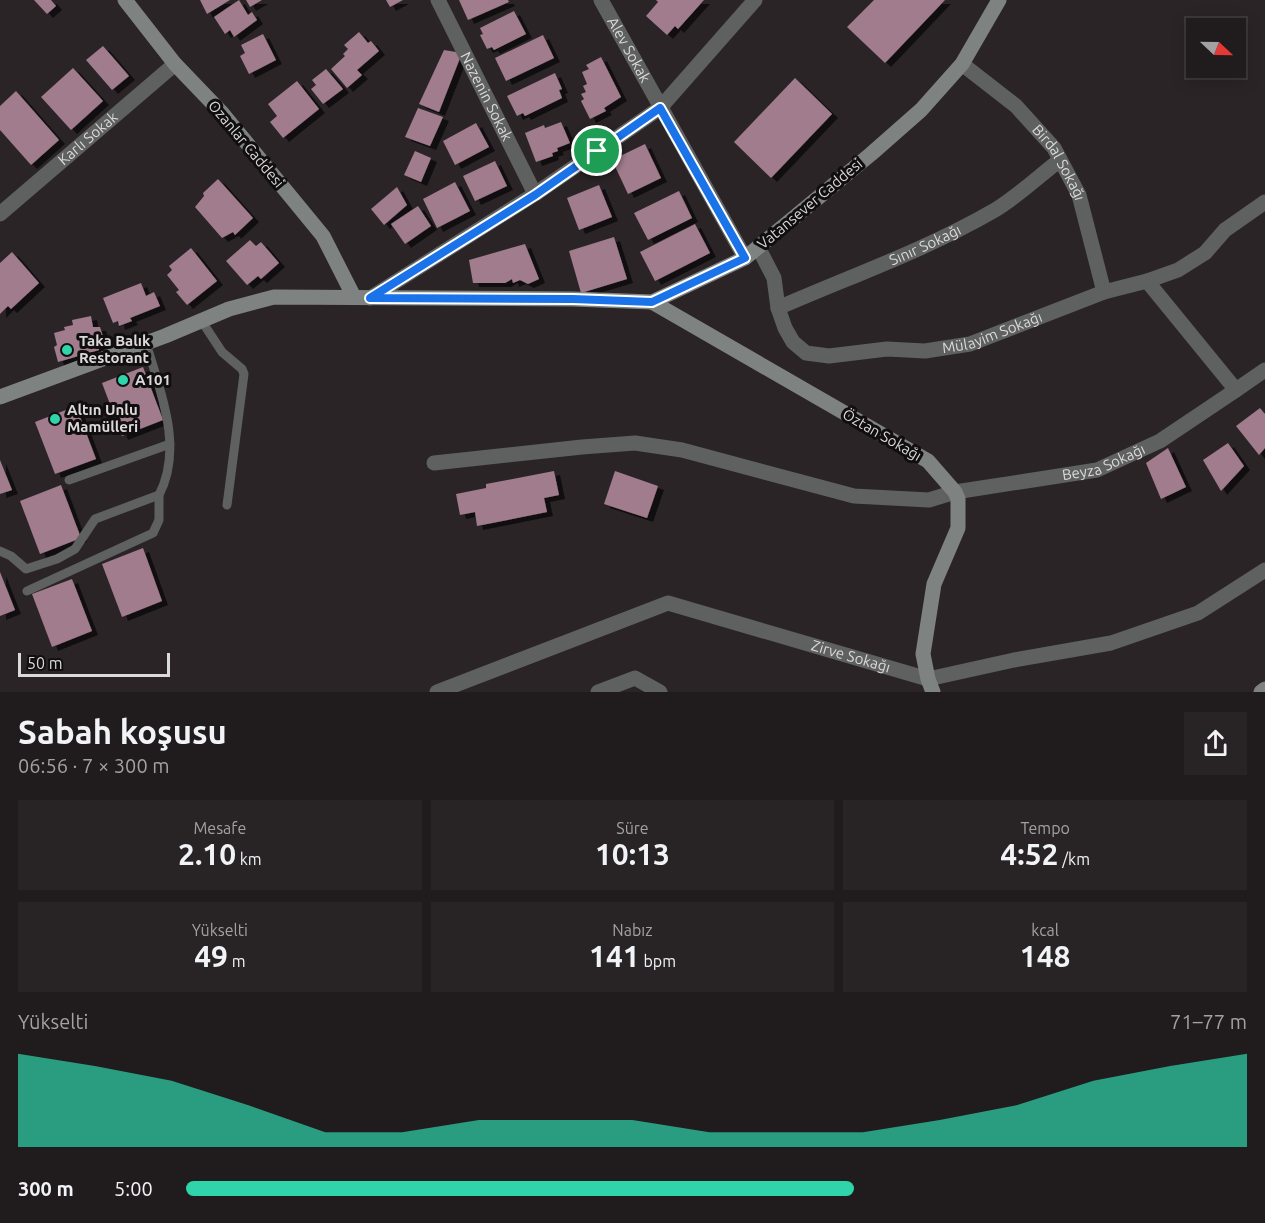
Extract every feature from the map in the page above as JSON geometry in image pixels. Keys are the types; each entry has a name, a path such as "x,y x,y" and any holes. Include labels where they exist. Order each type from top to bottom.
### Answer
{"main road":[{"name":"Ozanlar Caddesi","path":"125,0 175,64 222,113 323,236 354,297"},
{"name":"Vatansever Caddesi","path":"0,397 146,343 229,309 274,297 573,299 652,302 745,258 921,110 962,64 999,0"},
{"name":"Öztan Sokağı","path":"652,302 928,461 955,492"},
{"path":"930,686 923,654 934,584 958,528 958,499 955,492"},
{"path":"1261,692 1265,689"}],"street":[{"name":"Nazenin Sokak","path":"438,0 535,195"},
{"name":"Alev Sokak","path":"601,0 745,258"},
{"path":"370,298 535,195 660,108 755,0"},
{"name":"Karlı Sokak","path":"0,214 175,64"},
{"name":"Birdal Sokağı","path":"962,64 1016,106 1054,148 1078,195 1104,292"},
{"name":"Sınır Sokağı","path":"778,308 937,240 996,209 1060,160"},
{"name":"Mülayim Sokağı","path":"758,247 774,278 778,308 785,328 793,342 806,353 829,356 887,349 925,351 970,344 1104,292 1148,282 1178,270 1205,253 1225,230 1265,202"},
{"path":"1148,282 1236,390"},
{"name":"Beyza Sokağı","path":"434,463 636,443 682,450 854,496 929,500 955,492 1097,470 1160,441 1265,370"},
{"name":"Zirve Sokağı","path":"437,692 668,603 930,686 1014,660 1111,643 1198,613 1265,570"},
{"path":"598,692 635,678 660,692"}],"lane":[{"path":"201,321 222,352 242,369 244,374 227,505"},
{"path":"27,591 153,533 159,520 159,495 167,480 170,429 146,343"},
{"path":"69,480 170,444"},
{"path":"0,550 26,569 57,559 75,549 95,519 159,495"}],"building":[{"path":"34,0 51,0 56,6 47,14"},
{"path":"200,0 230,0 207,14"},
{"path":"239,0 248,15 252,12 257,20 234,37 230,30 225,34 214,17"},
{"path":"246,0 262,0 250,7"},
{"path":"386,0 403,0 390,7"},
{"path":"459,0 508,0 509,2 468,20"},
{"path":"656,0 704,0 678,29 675,26 667,35 646,16 658,2"},
{"path":"874,0 945,0 885,63 847,27"},
{"path":"514,11 526,34 494,50 492,47 487,49 480,35 483,34 480,28"},
{"path":"359,32 379,51 357,70 362,75 347,88 331,69 345,56 343,54 348,49 344,45"},
{"path":"263,34 276,60 249,74 240,56 245,53 241,45"},
{"path":"543,35 554,58 506,81 495,58"},
{"path":"103,46 129,76 112,90 86,60"},
{"path":"444,50 462,53 439,112 419,104"},
{"path":"601,57 621,97 604,108 606,111 590,119 581,101 584,99 581,94 586,92 583,86 587,84 582,72 589,69 586,65"},
{"path":"73,68 103,101 71,130 41,97"},
{"path":"326,69 343,89 323,104 311,89 316,85 312,80"},
{"path":"555,73 562,89 559,90 562,98 525,116 523,113 517,116 507,96"},
{"path":"795,78 832,114 771,178 734,142"},
{"path":"297,81 319,109 283,138 270,122 277,116 268,104"},
{"path":"16,91 59,140 31,165 0,130 0,106"},
{"path":"418,108 443,117 430,146 405,137"},
{"path":"561,122 570,143 557,148 558,151 552,153 553,156 536,162 525,133 544,125 545,128"},
{"path":"476,123 489,147 455,165 443,141"},
{"path":"645,144 661,178 628,194 612,160"},
{"path":"415,151 431,158 421,182 404,175"},
{"path":"495,161 507,186 475,201 463,176"},
{"path":"218,179 253,218 235,235 233,232 222,238 195,207 204,196 203,193"},
{"path":"455,182 470,211 437,228 423,199"},
{"path":"599,185 612,217 579,230 567,198"},
{"path":"397,187 407,205 384,225 371,209"},
{"path":"679,191 692,218 648,240 634,213"},
{"path":"418,206 431,226 405,244 391,224"},
{"path":"695,224 710,253 655,281 640,252"},
{"path":"614,237 627,279 581,293 569,251"},
{"path":"250,240 256,246 261,242 279,263 261,279 258,276 247,285 226,261"},
{"path":"525,244 539,279 528,284 520,280 513,283 512,279 505,283 473,283 469,260"},
{"path":"191,248 217,281 187,305 176,292 179,290 167,275 172,270 169,266"},
{"path":"12,252 39,283 11,309 8,306 0,314 0,263"},
{"path":"141,283 146,296 154,292 160,306 130,318 132,321 119,326 118,321 113,323 103,298"},
{"path":"91,316 93,327 100,327 105,343 98,345 99,350 58,362 54,347 57,345 54,333 73,325 72,320"},
{"path":"143,367 163,420 122,436 102,383"},
{"path":"76,406 96,459 55,474 35,422"},
{"path":"1260,408 1265,414 1265,448 1259,455 1236,426"},
{"path":"1228,443 1244,466 1221,491 1203,460"},
{"path":"1168,448 1186,487 1161,499 1146,463"},
{"path":"0,460 12,490 0,494"},
{"path":"554,471 559,495 544,498 547,512 477,526 475,512 460,515 456,494 486,488 486,484"},
{"path":"615,471 658,486 647,518 604,504"},
{"path":"61,485 81,538 40,554 20,501"},
{"path":"143,548 162,601 122,617 102,564"},
{"path":"0,572 15,610 0,616"},
{"path":"72,579 92,631 52,647 32,594"}],"place":[{"name":"Taka Balık Restorant","path":"67,350"},
{"name":"A101","path":"123,380"},
{"name":"Altın Unlu Mamülleri","path":"55,419"}],"route":[{"path":"660,108 745,258 652,302 573,299 370,298 535,195 597,151 660,108"}]}
